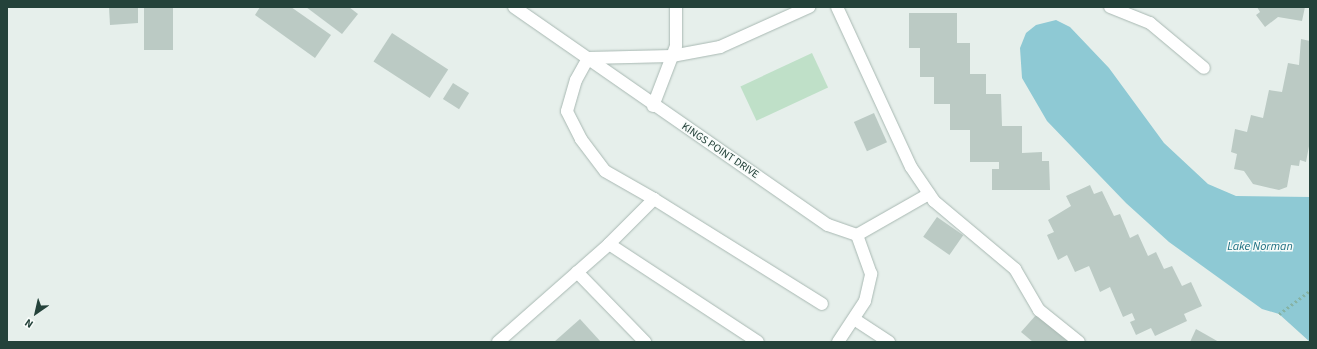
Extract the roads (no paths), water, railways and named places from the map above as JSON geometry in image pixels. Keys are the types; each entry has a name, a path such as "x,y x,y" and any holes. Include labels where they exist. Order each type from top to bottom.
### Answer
{"street":[{"name":"KINGS POINT DRIVE","path":"514,7 588,58 653,106 828,225 857,235"},
{"path":"653,106 676,46 676,7"},
{"path":"809,7 720,47 672,56 588,58 576,80 567,111 581,139 605,171 654,199 822,304"},
{"path":"837,7 910,167 929,194 1015,269 1039,310 1079,342"},
{"path":"1110,7 1150,23 1204,68"},
{"path":"838,342 865,301 871,274 857,235 929,194"},
{"path":"498,342 609,244 654,199"},
{"path":"609,244 758,342"},
{"path":"577,272 645,342"},
{"path":"854,319 889,342"}],"water":[{"name":"Lake Norman","path":"1056,20 1070,27 1109,68 1164,143 1208,184 1236,196 1310,197 1310,342 1279,314 1262,309 1169,242 1126,203 1047,121 1022,78 1020,48 1026,33 1036,25"}]}
